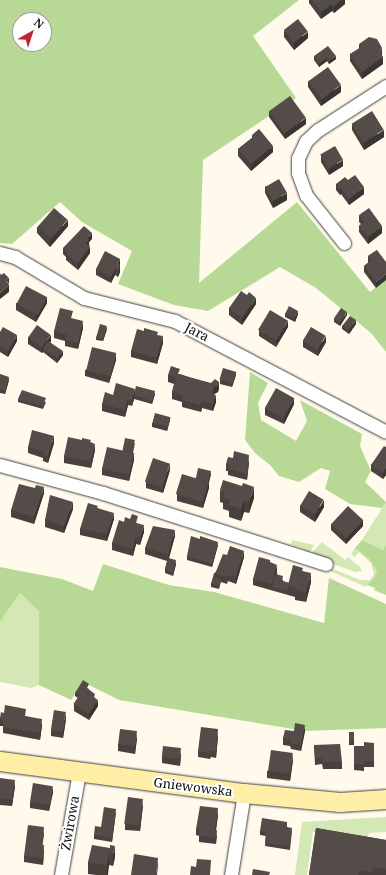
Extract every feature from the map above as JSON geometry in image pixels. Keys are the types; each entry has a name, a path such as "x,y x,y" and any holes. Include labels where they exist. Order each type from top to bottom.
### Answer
{"street":[{"path":"344,243 306,195 298,172 298,158 306,141 318,130 386,86"},
{"name":"Jara","path":"0,253 15,257 84,298 175,321 386,432"},
{"path":"0,465 103,493 326,564"},
{"name":"Gniewowska","path":"0,761 244,793 340,802 386,799"},
{"name":"Żwirowa","path":"61,875 78,772"},
{"path":"231,875 244,793"}],"green space":[{"path":"0,0 299,0 253,36 296,98 203,160 199,283 297,202 370,292 386,279 386,352 371,333 316,288 280,267 208,311 174,305 118,284 132,251 82,222 60,202 12,244 0,243"},
{"path":"250,372 268,383 258,403 261,420 296,441 307,421 300,400 362,434 360,446 371,471 365,482 386,502 382,508 350,504 325,489 330,471 321,468 299,482 279,476 270,465 256,454 245,440"},
{"path":"386,502 386,545 383,550 362,540"},
{"path":"292,540 314,545 310,552 291,544"},
{"path":"362,540 383,550 386,545 386,595 367,585 374,578 377,571 369,559 355,548"},
{"path":"322,542 345,560 348,557 360,567 362,571 355,572 331,563 312,553"},
{"path":"355,548 369,559 377,571 374,578 366,587 328,570 329,568 333,569 360,580 370,580 374,574 371,563 359,552 355,557 351,554"},
{"path":"103,564 169,585 214,592 324,623 329,578 386,604 386,728 305,731 119,700 83,682 71,700 39,685 39,612 20,593 0,622 0,567 62,579 93,591"},
{"path":"20,593 39,612 39,685 31,688 0,682 0,622"},
{"path":"386,817 386,832 369,833 368,838 313,832 307,875 295,875 302,822"}],"building":[{"path":"312,0 341,0 334,6 332,4 321,12"},
{"path":"298,19 308,32 294,43 284,30"},
{"path":"369,37 377,39 382,48 380,52 383,57 362,72 350,54 361,47 359,44"},
{"path":"328,46 336,56 329,61 327,58 319,64 314,56"},
{"path":"328,67 341,85 322,99 309,81"},
{"path":"290,96 306,118 285,133 269,111"},
{"path":"372,111 384,130 363,142 352,124"},
{"path":"259,129 273,146 251,164 238,149 253,137 252,135"},
{"path":"335,146 343,160 328,168 320,154"},
{"path":"355,175 364,187 349,199 336,184 345,177 348,180"},
{"path":"279,179 287,193 273,201 265,187"},
{"path":"54,208 68,220 51,239 38,227"},
{"path":"369,208 382,226 368,237 359,226 364,222 359,215"},
{"path":"84,226 92,233 87,238 89,240 86,243 90,247 78,263 66,254 67,252 63,248"},
{"path":"377,250 386,262 386,274 376,282 364,266 371,260 368,256"},
{"path":"105,251 120,259 117,264 120,266 118,271 115,269 111,277 96,269"},
{"path":"0,273 1,275 4,273 9,278 6,280 9,285 0,293"},
{"path":"26,286 47,297 38,315 17,304"},
{"path":"241,291 247,295 249,292 256,298 242,318 229,308"},
{"path":"289,306 298,311 295,318 285,314"},
{"path":"60,308 73,311 71,318 83,321 78,343 65,340 67,335 54,331"},
{"path":"341,308 347,312 340,323 334,319"},
{"path":"270,310 288,321 276,341 258,330"},
{"path":"350,316 356,320 349,330 342,326"},
{"path":"100,324 107,326 103,339 96,337"},
{"path":"37,325 51,335 42,347 28,337"},
{"path":"3,327 17,335 8,351 0,346 0,332"},
{"path":"311,327 326,336 317,349 303,341"},
{"path":"144,328 158,332 157,335 163,336 157,358 131,351 137,329 144,331"},
{"path":"48,341 63,351 58,359 43,348"},
{"path":"92,347 116,353 110,376 86,370"},
{"path":"171,366 180,369 178,374 211,383 215,379 219,382 218,386 214,387 212,394 216,395 213,404 202,401 201,405 182,400 183,396 172,392 176,378 168,375"},
{"path":"223,368 236,372 233,384 219,379"},
{"path":"0,374 9,377 5,391 0,389"},
{"path":"116,383 135,389 132,400 128,399 125,410 102,404 105,392 113,395"},
{"path":"136,386 155,391 152,401 134,395"},
{"path":"276,388 294,398 283,418 265,408"},
{"path":"22,390 46,398 43,406 18,399"},
{"path":"155,413 170,417 168,427 152,423"},
{"path":"32,430 54,436 48,456 43,455 44,452 28,447"},
{"path":"68,437 91,440 90,442 95,444 91,462 64,456"},
{"path":"125,438 135,440 132,453 123,451"},
{"path":"384,446 386,447 386,468 383,473 371,465"},
{"path":"107,447 134,453 129,475 102,468"},
{"path":"234,451 249,455 247,474 228,469 229,465 226,464 228,457 233,458"},
{"path":"153,458 170,464 162,487 145,482"},
{"path":"198,468 211,471 208,482 196,478"},
{"path":"182,474 209,482 203,502 176,494"},
{"path":"223,480 242,486 243,483 254,487 249,502 244,500 241,509 229,505 230,500 223,498 225,492 220,490"},
{"path":"19,484 35,488 36,485 44,487 34,517 11,510"},
{"path":"309,491 324,500 315,514 300,506"},
{"path":"50,495 73,502 64,526 45,520"},
{"path":"88,503 98,506 97,508 114,513 107,534 80,529"},
{"path":"348,506 363,520 346,539 331,524"},
{"path":"132,514 138,516 136,523 144,525 140,538 136,537 133,549 112,543 119,520 124,522 125,517 130,519"},
{"path":"153,526 175,530 168,555 145,548"},
{"path":"191,536 200,539 200,536 218,542 212,564 187,556"},
{"path":"230,546 244,551 236,577 228,575 227,577 215,574 223,554 227,555"},
{"path":"259,557 270,560 270,562 277,565 272,584 253,579"},
{"path":"168,558 176,560 173,573 165,569"},
{"path":"293,565 303,568 302,571 311,573 306,593 295,590 296,588 288,585"},
{"path":"214,573 215,577 221,579 219,586 211,584"},
{"path":"275,574 283,576 282,581 289,583 288,591 272,587"},
{"path":"83,680 89,684 87,688 95,694 94,697 83,690 80,696 75,693"},
{"path":"83,690 98,700 88,714 73,704"},
{"path":"5,705 26,709 25,716 42,719 40,733 3,727 3,720 0,718 1,712 4,713"},
{"path":"54,710 66,712 63,732 51,730"},
{"path":"295,723 305,725 301,745 291,743 290,739 283,738 285,730 294,731"},
{"path":"201,727 218,729 216,751 211,751 210,753 198,751"},
{"path":"120,729 137,731 135,746 118,744"},
{"path":"349,732 354,732 354,741 349,741"},
{"path":"364,742 374,743 374,761 364,761 364,764 354,764 354,746 364,746"},
{"path":"340,744 342,762 323,762 322,758 315,758 314,745"},
{"path":"163,746 181,748 180,759 162,757"},
{"path":"271,750 293,753 290,774 268,771"},
{"path":"0,778 15,780 12,800 0,798"},
{"path":"33,783 53,786 50,805 30,802"},
{"path":"128,797 143,799 139,826 124,824"},
{"path":"200,806 218,808 215,830 217,830 216,838 199,836 199,829 196,829"},
{"path":"104,807 116,809 112,838 94,835 95,826 101,827"},
{"path":"262,818 287,822 287,827 292,828 290,846 265,843 266,832 260,831"},
{"path":"28,825 44,827 42,845 44,845 43,858 24,856"},
{"path":"316,828 386,840 386,869 373,867 372,872 359,870 358,875 309,875"},
{"path":"92,845 110,848 110,845 115,846 113,854 109,853 107,865 88,862"},
{"path":"134,854 158,858 156,875 131,875"},
{"path":"197,859 211,860 210,875 190,875 191,866 196,867"},
{"path":"253,869 270,872 269,875 252,875"}]}
